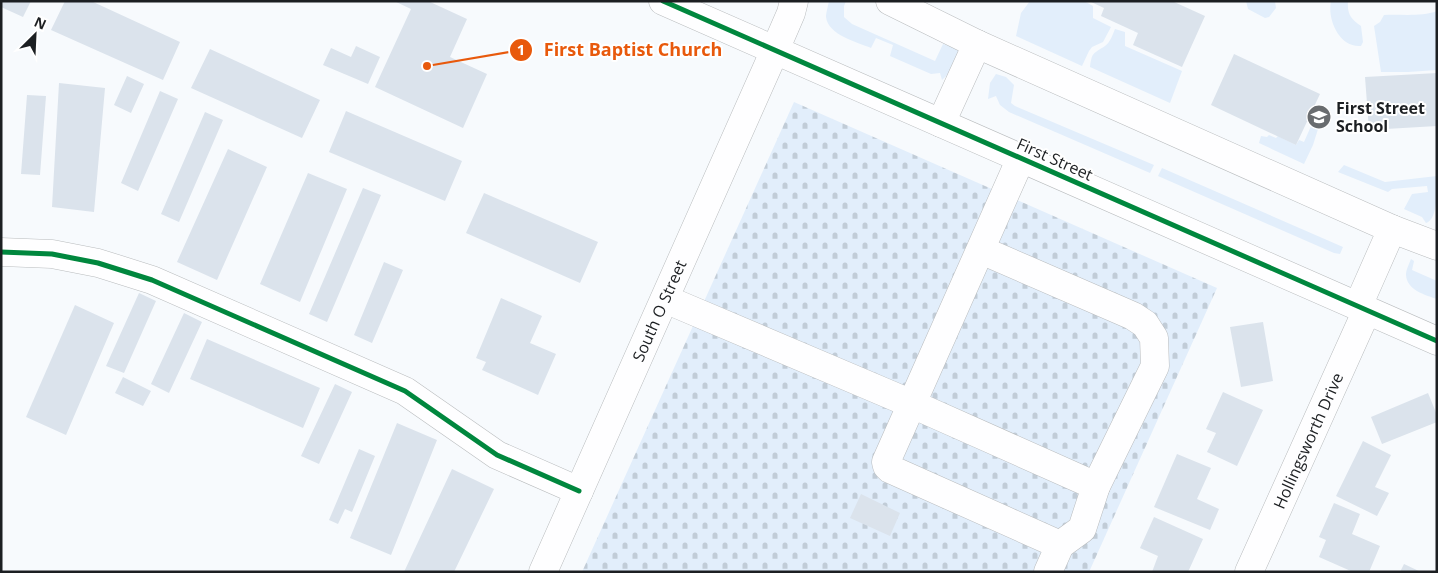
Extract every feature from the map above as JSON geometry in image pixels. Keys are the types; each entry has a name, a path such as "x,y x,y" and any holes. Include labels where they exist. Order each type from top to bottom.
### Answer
{"street":[{"name":"First Street","path":"663,1 1437,340"},
{"name":"South O Street","path":"553,568 579,491 775,50 791,13 794,1"},
{"path":"890,1 977,44 1392,229 1437,246"},
{"path":"941,123 977,44"},
{"path":"1021,158 886,462 890,469 1060,545"},
{"name":"Hollingsworth Drive","path":"1249,572 1362,308 1392,229"},
{"path":"981,250 1133,316 1144,324 1154,338 1155,366 1096,486 1082,529 1060,545 1048,572"},
{"path":"1,252 52,254 98,263 152,280 405,391 498,455 579,491"},
{"path":"665,299 912,404 1096,486"}],"green space":[{"path":"829,1 846,1 844,17 852,24 935,61 943,44 959,49 953,66 942,80 940,73 931,74 890,56 893,45 876,38 871,48 844,37 832,29 828,23 826,17"},
{"path":"1030,1 1084,1 1093,6 1093,18 1111,27 1103,42 1092,47 1089,51 1082,66 1016,36 1021,13"},
{"path":"1246,1 1275,1 1276,8 1269,17 1265,18 1248,9"},
{"path":"1331,1 1348,1 1350,16 1361,26 1363,42 1361,46 1346,42 1336,31 1331,16"},
{"path":"1437,11 1437,70 1381,72 1374,26 1380,22 1384,15 1418,15"},
{"path":"1115,29 1125,32 1125,46 1182,71 1170,103 1090,67 1094,54 1108,43"},
{"path":"996,74 1006,77 1014,85 1011,103 1015,106 1154,165 1150,173 1009,112 1000,105 996,96 988,99 990,83"},
{"path":"794,102 1217,288 1089,572 582,572"},
{"path":"1319,108 1324,110 1313,145 1304,164 1259,143 1261,136 1267,137 1269,135 1276,138 1278,136 1296,145 1299,140 1304,142"},
{"path":"1344,165 1385,182 1437,176 1435,210 1430,221 1426,223 1422,217 1404,209 1412,194 1428,192 1427,186 1392,189 1388,192 1338,172"},
{"path":"1162,168 1343,247 1340,254 1158,176"},
{"path":"1411,259 1414,261 1412,270 1437,281 1437,299 1417,291 1410,285 1406,275"}],"building":[{"path":"1,1 31,1 23,17 1,7"},
{"path":"65,1 91,1 180,42 163,80 51,30"},
{"path":"394,1 428,1 467,19 450,57 487,74 463,128 375,87 411,9"},
{"path":"1089,1 1172,1 1205,16 1182,67 1133,45 1138,33 1101,16 1104,8"},
{"path":"356,46 380,57 368,84 323,65 331,48 351,57"},
{"path":"210,49 320,100 302,138 191,88"},
{"path":"1234,54 1320,94 1296,145 1211,105"},
{"path":"1437,73 1437,126 1369,130 1365,77"},
{"path":"127,76 144,84 131,113 114,105"},
{"path":"59,83 105,88 94,212 52,207"},
{"path":"160,91 178,99 138,191 121,183"},
{"path":"27,95 46,96 40,175 21,174"},
{"path":"346,111 462,161 445,201 329,152"},
{"path":"205,112 223,120 179,222 161,214"},
{"path":"228,149 267,167 217,280 177,262"},
{"path":"308,173 347,189 300,302 260,284"},
{"path":"363,188 381,195 327,322 309,314"},
{"path":"484,193 598,242 580,283 466,233"},
{"path":"384,262 403,270 372,343 354,335"},
{"path":"139,293 156,301 124,373 106,366"},
{"path":"501,298 542,316 530,343 556,354 538,395 482,370 486,362 476,358"},
{"path":"75,305 114,323 66,435 26,417"},
{"path":"184,313 202,322 169,393 151,384"},
{"path":"1263,322 1273,381 1241,387 1230,327"},
{"path":"207,339 320,388 303,428 190,379"},
{"path":"123,377 151,391 143,406 115,393"},
{"path":"335,384 352,392 319,464 301,456"},
{"path":"1223,392 1263,410 1237,466 1207,452 1216,433 1206,429"},
{"path":"1428,393 1437,415 1437,422 1382,444 1371,417"},
{"path":"397,423 437,440 391,555 350,538"},
{"path":"1363,441 1391,455 1375,487 1389,493 1377,516 1336,496"},
{"path":"359,449 375,456 352,512 345,509 338,524 329,520"},
{"path":"1177,454 1211,468 1197,499 1219,509 1210,530 1154,507"},
{"path":"452,469 494,489 454,572 404,572"},
{"path":"861,494 900,513 890,536 850,518"},
{"path":"1334,503 1360,514 1352,534 1380,546 1369,572 1353,572 1319,557 1326,540 1319,537"},
{"path":"1154,517 1203,539 1188,572 1152,572 1158,556 1140,548"},
{"path":"1404,564 1421,572 1400,572"}],"cycle path":[{"path":"663,1 1437,341"},
{"path":"1,252 52,254 98,263 152,280 405,391 497,455 579,491"}],"place":[{"name":"First Baptist Church","path":"427,66"},
{"name":"First Street School","path":"1319,117"}]}
